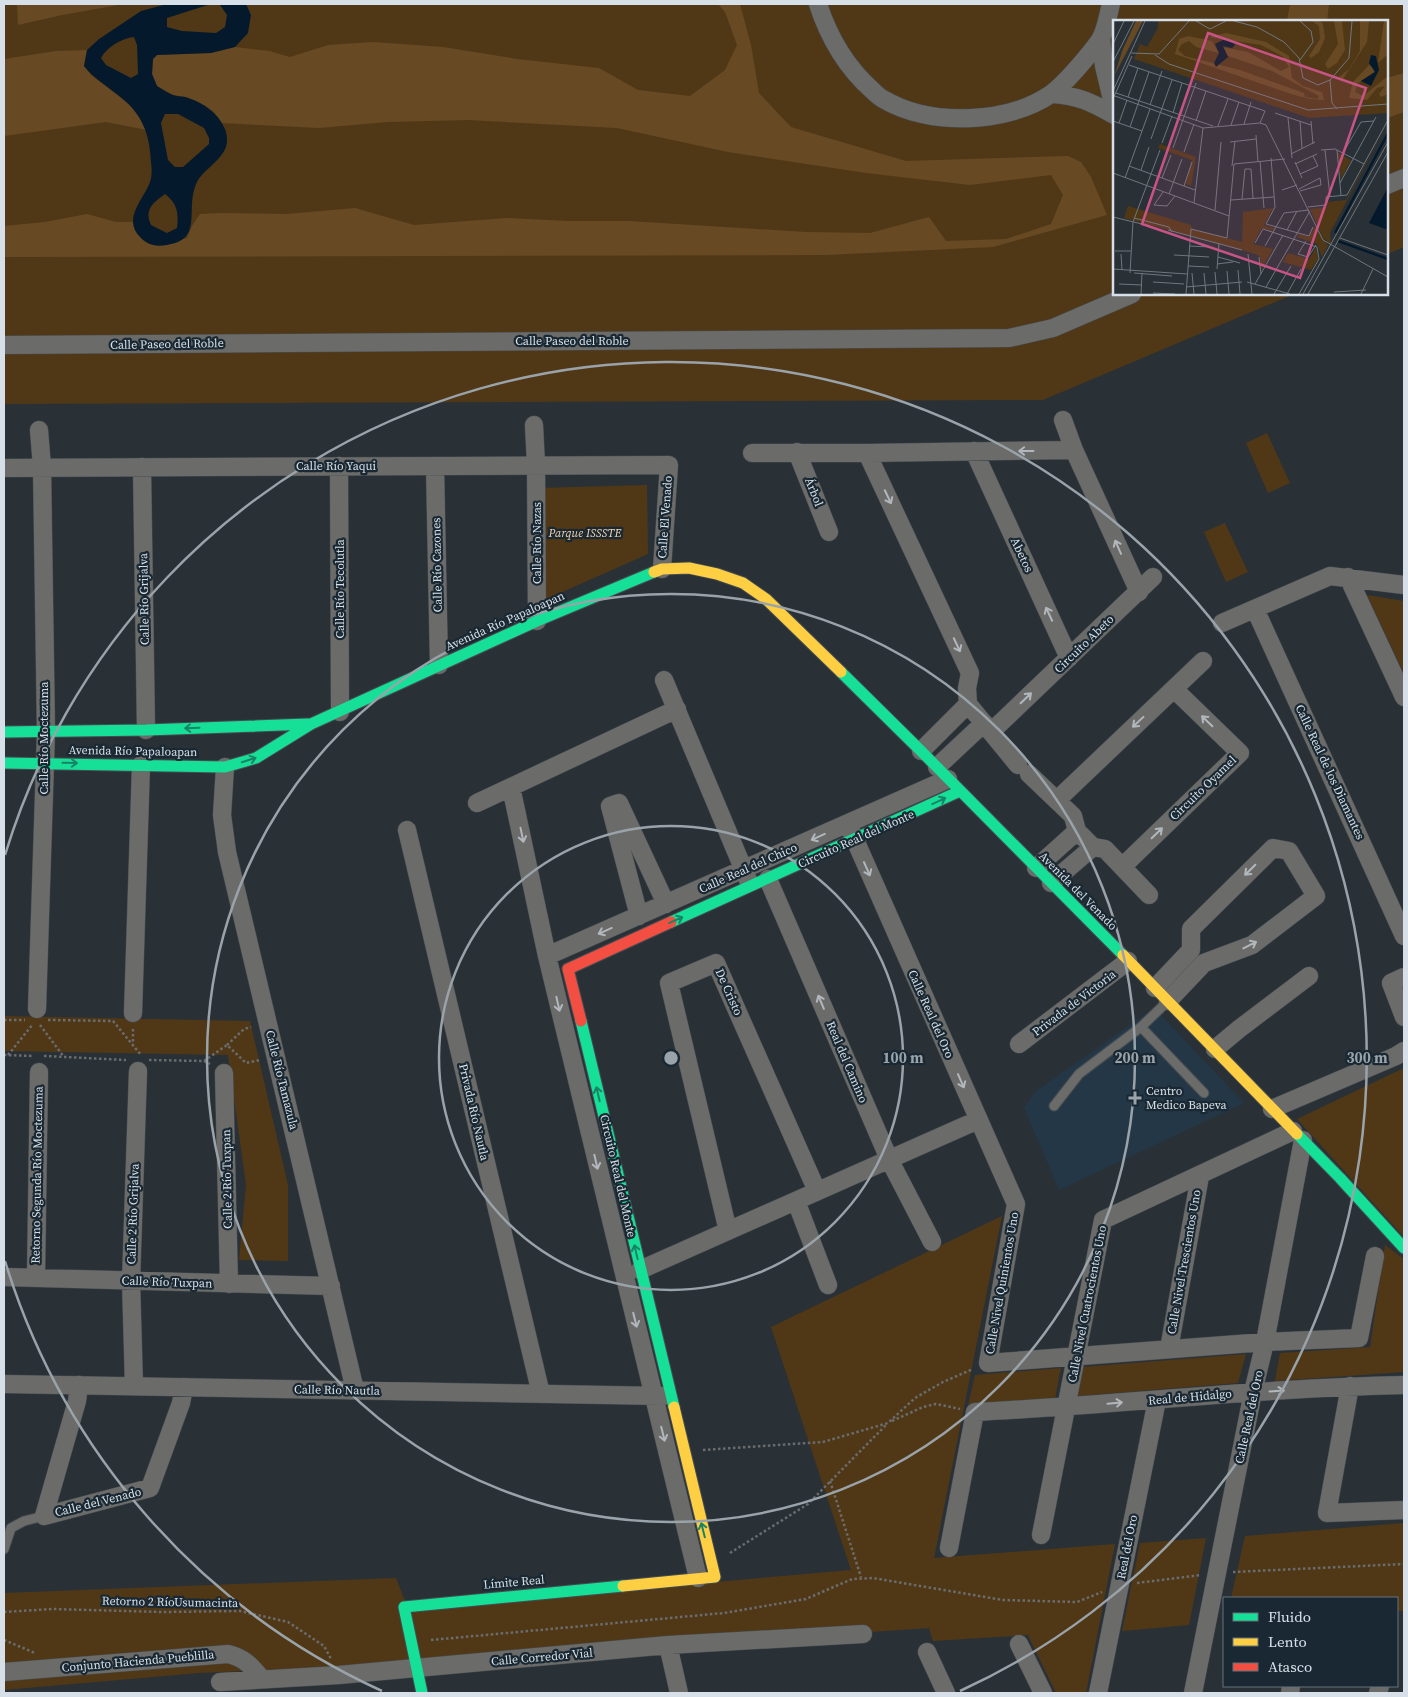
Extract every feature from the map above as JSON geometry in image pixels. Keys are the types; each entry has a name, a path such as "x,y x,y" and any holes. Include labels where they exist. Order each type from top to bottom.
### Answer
{"street":[{"path":"818,4 824,23 836,48 856,76 883,99 916,113 952,119 989,117 1021,109 1052,94 1076,69 1101,38 1111,4"},
{"path":"1101,38 1104,66 1113,104"},
{"path":"1052,94 1074,96 1094,104 1113,115"},
{"path":"1388,185 1404,178"},
{"name":"Calle Paseo del Roble","path":"4,345 1009,338 1053,328 1130,295"},
{"path":"1063,420 1074,450 1139,592"},
{"name":"Calle Río Nazas","path":"534,425 537,621"},
{"name":"Calle Río Moctezuma","path":"39,430 42,467 46,732 40,1016"},
{"path":"752,453 1074,450"},
{"name":"Abetos","path":"974,451 1069,658"},
{"name":"Árbol","path":"797,452 830,532"},
{"path":"868,453 970,673 967,688 968,704 1023,770 1073,816 1077,831 1093,847 1105,849 1149,895"},
{"name":"Calle Río Yaqui","path":"4,468 669,465"},
{"name":"Calle El Venado","path":"662,569 669,465"},
{"name":"Calle Río Tecolutla","path":"339,466 340,712"},
{"name":"Calle Río Cazones","path":"435,466 439,665"},
{"name":"Calle Río Grijalva","path":"142,467 146,730"},
{"name":"Avenida Río Papaloapan","path":"4,763 225,767 256,758 310,724 537,621 662,569 689,568 717,574"},
{"name":"Avenida del Venado","path":"717,574 743,583 766,599 921,751 1215,1049 1404,1248"},
{"path":"1222,623 1330,576 1404,585"},
{"name":"Circuito Abeto","path":"949,779 988,728 1069,658 1153,577"},
{"path":"1348,577 1404,697"},
{"name":"Calle Real de los Diamantes","path":"1255,609 1404,936"},
{"path":"1057,800 1203,661"},
{"path":"664,680 751,887"},
{"name":"Circuito Oyamel","path":"1122,867 1240,753 1174,689"},
{"path":"921,751 968,704"},
{"path":"477,803 677,709"},
{"name":"Avenida Río Papaloapan","path":"4,732 146,730 310,724"},
{"path":"133,1013 141,764"},
{"name":"Calle Río Tamazula","path":"225,767 222,815 227,852 355,1390"},
{"name":"Calle Real del Chico","path":"547,956 743,870 851,832 949,779"},
{"name":"Circuito Real del Monte","path":"512,787 547,956 662,1396 706,1578"},
{"path":"639,916 610,806 619,803 666,904"},
{"name":"Privada Río Nautla","path":"407,830 541,1394"},
{"path":"1036,868 1077,831"},
{"name":"Circuito Real del Monte","path":"706,1578 711,1563 684,1452 662,1396 640,1270 568,969 768,879 851,832"},
{"name":"Calle Real del Oro","path":"851,832 1016,1204"},
{"path":"1052,883 1093,847"},
{"path":"1155,988 1191,950 1191,929 1273,848 1289,851 1316,896 1252,945 1204,963 1168,1001"},
{"name":"Real del Camino","path":"768,879 889,1159 932,1242"},
{"path":"1191,950 1204,963"},
{"name":"Privada de Victoria","path":"1019,1044 1128,961"},
{"name":"De Cristo","path":"728,1231 669,983 716,963 817,1191"},
{"path":"1215,1049 1309,976"},
{"path":"1404,977 1391,983 1404,1017"},
{"path":"1272,1109 1404,1051"},
{"name":"Calle 2 Río Grijalva","path":"134,1386 131,1280 141,1066"},
{"name":"Retorno Segunda Río Moctezuma","path":"36,1277 39,1072"},
{"name":"Calle 2 Río Tuxpan","path":"224,1073 229,1284"},
{"path":"640,1270 978,1120"},
{"name":"Calle Real del Oro","path":"1193,1693 1253,1392 1266,1342 1298,1136"},
{"name":"Calle Nivel Cuatrocientos Uno","path":"1041,1536 1103,1220 1200,1176 1298,1136"},
{"name":"Calle Nivel Trescientos Uno","path":"1169,1348 1200,1176"},
{"path":"796,1201 828,1285"},
{"name":"Calle Nivel Quinientos Uno","path":"988,1363 1016,1204"},
{"path":"988,1363 1169,1348 1360,1338 1375,1256"},
{"name":"Calle Río Tuxpan","path":"4,1277 331,1286"},
{"name":"Calle Río Nautla","path":"4,1384 662,1396"},
{"name":"Calle del Venado","path":"44,1516 77,1400 79,1385"},
{"name":"Real de Hidalgo","path":"975,1412 1066,1407 1253,1392 1350,1386 1404,1385"},
{"path":"1350,1386 1327,1512 1404,1510"},
{"name":"Calle del Venado","path":"44,1516 150,1488 181,1404 184,1387"},
{"name":"Real del Oro","path":"1098,1693 1157,1400"},
{"path":"949,1548 975,1412"},
{"name":"Límite Real","path":"422,1693 404,1607 706,1578"},
{"name":"Calle Corredor Vial","path":"222,1688 262,1679 338,1675 668,1645 864,1634"},
{"path":"1019,1644 1043,1693"},
{"path":"668,1645 679,1693"},
{"path":"927,1652 946,1693"},
{"name":"Conjunto Hacienda Pueblilla","path":"4,1672 228,1654 239,1656 262,1679"}],"lane":[{"path":"1054,1106 1078,1074 1141,1027 1168,1001"},
{"path":"1141,1027 1204,1093"},
{"path":"4,1549 10,1528 24,1521 44,1516"}],"path":[{"path":"4,1020 40,1016 113,1021 141,1066"},
{"path":"8,1055 40,1016"},
{"path":"40,1016 65,1057"},
{"path":"204,1061 227,1045 244,1029 268,1024"},
{"path":"227,1045 246,1063 276,1056"},
{"path":"711,1563 808,1504 915,1398 943,1382 988,1363"},
{"path":"684,1452 823,1442 888,1423 923,1407 936,1404 975,1412"},
{"path":"830,1481 862,1578"},
{"path":"411,1642 724,1613 806,1599 852,1579 862,1578 873,1578 1012,1600 1077,1602 1119,1585 1217,1573 1404,1564"},
{"name":"Retorno 2 RíoUsumacinta","path":"4,1612 52,1608 164,1612 240,1611 288,1622 324,1646 338,1675"}],"shaded area":[{"path":"17,4 124,4 18,25"},
{"path":"167,4 211,4 246,4 251,15 248,33 235,47 211,53 157,55 153,59 152,74 157,86 173,95 194,100 210,109 222,123 227,138 224,152 197,182 192,202 190,230 179,242 163,246 152,245 143,240 135,230 133,223 136,209 150,182 152,168 149,143 143,125 139,117 126,102 84,66 87,50 99,39 141,11","holes":["211,4 220,5 227,15 225,27 216,33 182,31 167,27 167,18","134,37 137,45 138,74 131,78 106,65 101,58 111,47","165,114 178,114 204,128 209,138 209,144 183,167 175,167 168,160 161,123","165,194 169,197 175,205 178,218 177,228 167,233 151,225 149,211 153,204"]},
{"path":"718,4 740,4 751,45 759,93 791,127 906,161 1068,156 1081,162 1091,177 1107,215 993,247 826,255 4,257 4,226 45,222 87,214 116,222 133,222 142,239 154,245 187,238 200,214 287,214 355,208 414,225 507,218 567,221 629,221 806,232 870,233 929,217 946,241 1006,239 1051,224 1063,195 1051,175 970,185 866,173 728,152 617,128 468,120 388,122 319,128 222,123 213,111 187,97 173,95 157,86 152,74 153,59 157,55 211,53 235,47 269,51 290,57 328,45 373,42 443,47 517,59 599,68 638,90 690,96 725,70 737,45 725,12"},
{"path":"1290,4 1329,4 1327,20 1287,20"},
{"path":"87,50 84,66 91,75 134,108 147,130 106,122 4,136 4,59 56,51"},
{"path":"1404,73 1404,112 1388,118 1388,78"},
{"name":"Centro Medico Bapeva","path":"1154,1008 1244,1103 1059,1190 1024,1108 1035,1092"}],"green space":[{"path":"4,4 1404,4 1404,247 1388,254 1388,20 1113,20 1113,295 1292,295 1043,400 4,404"},
{"path":"1267,433 1290,483 1268,493 1246,443"},
{"name":"Parque ISSSTE","path":"647,485 648,554 542,601 539,488"},
{"path":"1225,523 1248,572 1226,582 1204,532"},
{"path":"1367,595 1404,601 1404,674"},
{"path":"4,1016 250,1021 288,1185 288,1261 239,1260 246,1185 228,1055 4,1051"},
{"path":"1404,1068 1404,1237 1297,1119"},
{"path":"1002,1216 934,1558 1115,1544 1086,1693 1056,1693 1028,1635 933,1641 929,1628 417,1663 199,1673 4,1690 4,1593 396,1578 408,1609 851,1570 771,1327"},
{"path":"1385,1245 1404,1259 1404,1372 1275,1381 1280,1353 1370,1347"},
{"path":"1246,1354 1238,1383 1078,1396 1082,1367"},
{"path":"1061,1368 1055,1399 968,1406 975,1375"},
{"path":"1404,1523 1404,1611 1398,1611 1398,1597 1231,1597 1245,1536"},
{"path":"1206,1538 1189,1625 1122,1631 1140,1543"}],"traffic: fast":[{"path":"4,763 225,767 256,758 311,724 537,621 654,572"},
{"path":"841,672 1123,955"},
{"path":"4,732 146,730 308,724"},
{"path":"671,922 960,791"},
{"path":"581,1021 674,1407"},
{"path":"1297,1134 1404,1248"},
{"path":"422,1693 404,1607 623,1586"}],"traffic: slow":[{"path":"654,572 662,569 689,568 717,574 743,583 766,599 841,672"},
{"path":"1123,955 1297,1134"},
{"path":"623,1586 715,1577 674,1407"}],"traffic: jam":[{"path":"581,1021 568,969 671,922"}],"place":[{"name":"Centro Medico Bapeva","path":"1135,1098"}]}
